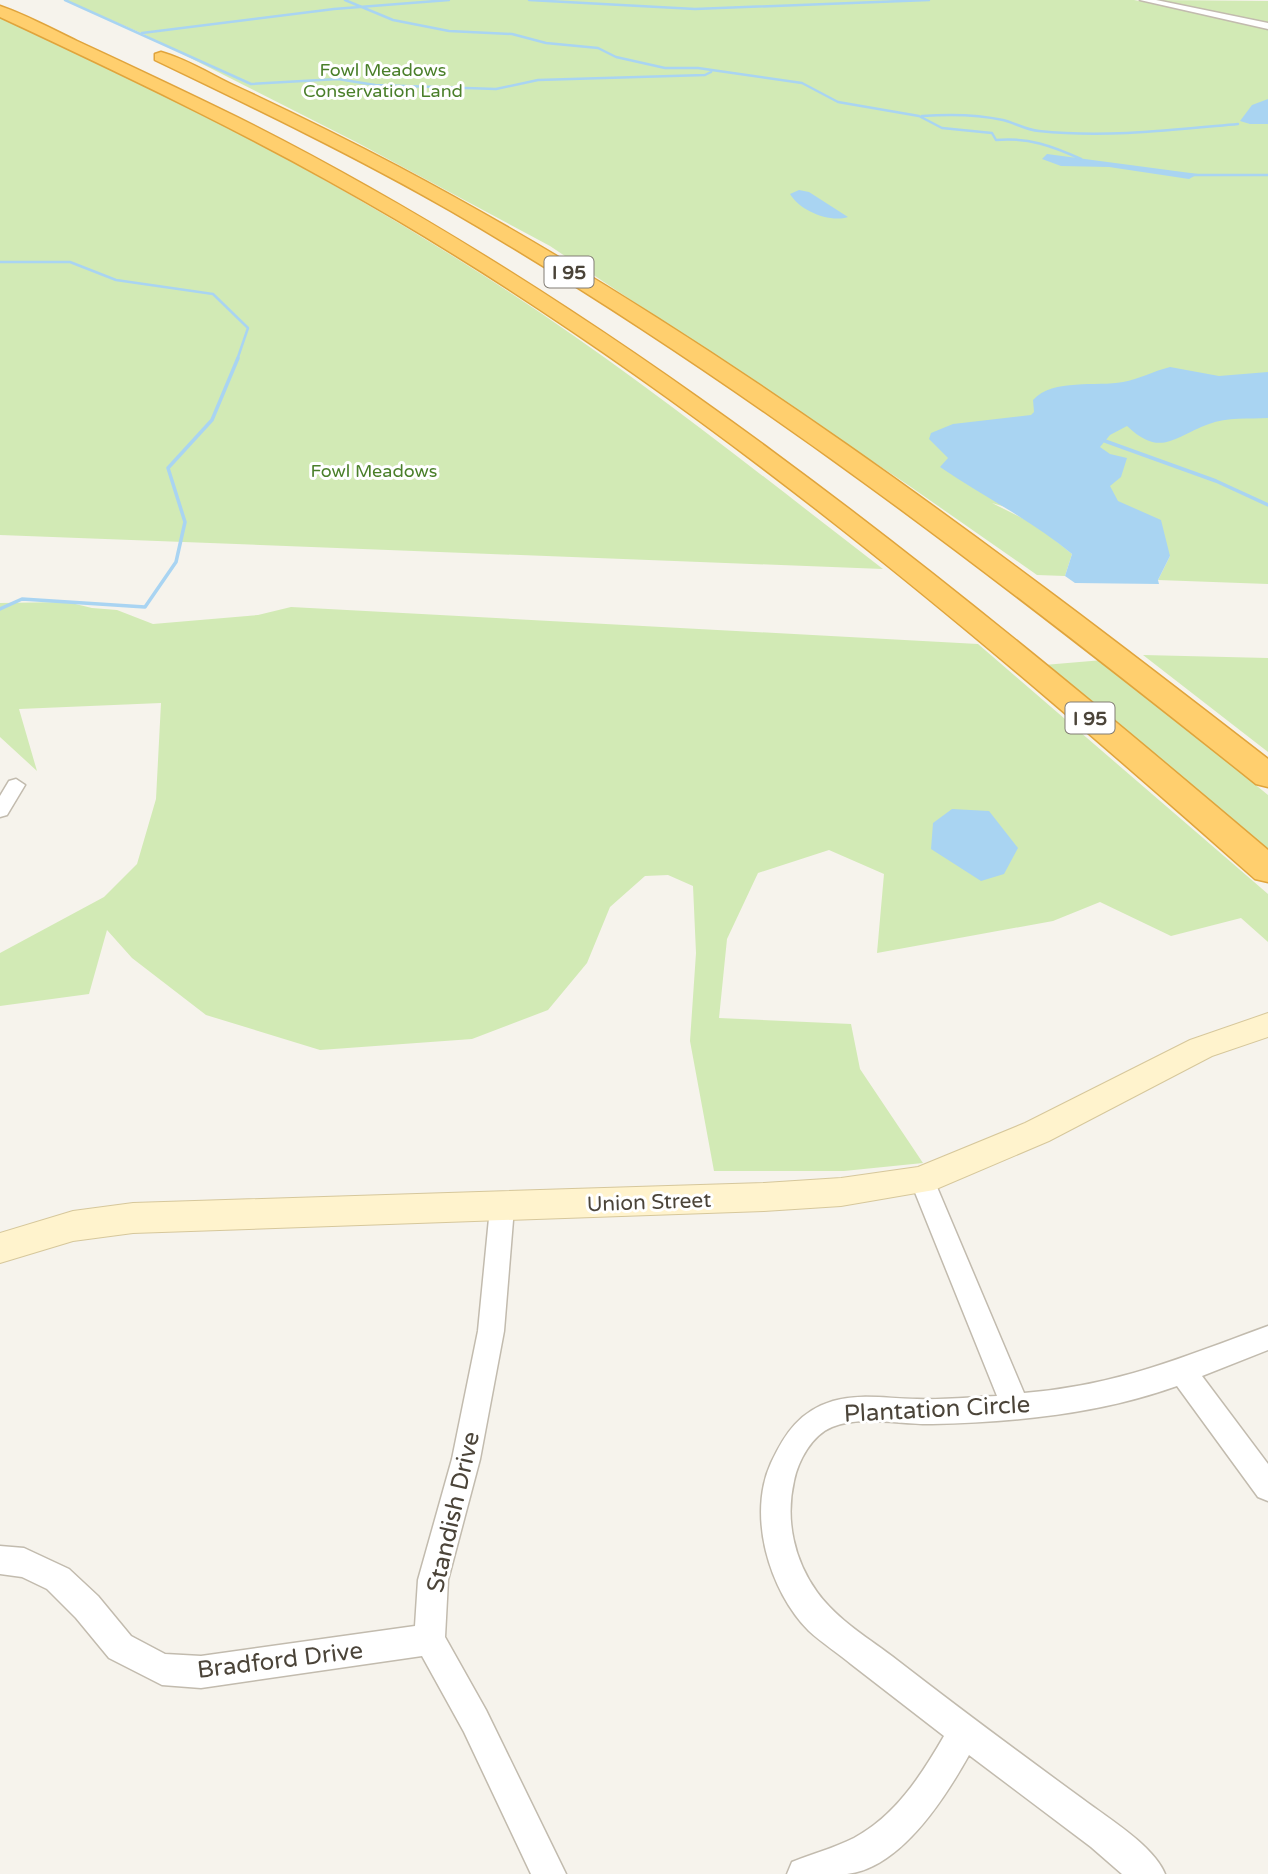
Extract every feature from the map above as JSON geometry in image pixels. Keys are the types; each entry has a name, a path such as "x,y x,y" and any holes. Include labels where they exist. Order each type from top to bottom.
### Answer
{"highway":[{"name":"I 95","path":"0,11 171,90 304,158 445,241 589,333 733,435 926,583 1268,870"},
{"name":"I 95","path":"143,49 290,117 410,179 535,251 655,326 806,427 949,530 1268,776"}],"main road":[{"name":"Union Street","path":"0,1248 73,1226 133,1218 502,1208 841,1192 922,1180 1037,1132 1201,1048 1268,1025"}],"street":[{"path":"1143,0 1268,26"},
{"path":"0,811 16,785"},
{"path":"922,1180 1015,1405"},
{"name":"Standish Drive","path":"430,1639 433,1580 466,1459 488,1354 502,1208"},
{"name":"Plantation Circle","path":"1148,1874 1103,1835 842,1640 801,1598 783,1557 774,1514 775,1491 784,1462 802,1434 820,1419 849,1410 928,1412 1097,1397 1137,1389 1268,1338"},
{"path":"1183,1372 1268,1487"},
{"name":"Bradford Drive","path":"0,1560 24,1563 58,1579 87,1606 120,1647 162,1669 201,1672 327,1656 430,1639"},
{"path":"430,1639 475,1721 549,1874"},
{"path":"804,1874 873,1846 905,1820 931,1790 964,1732"}],"green space":[{"name":"Fowl Meadows Conservation Land","path":"65,0 1134,0 1260,26 1268,25 1268,584 1158,580 1170,556 992,503 1038,526 1072,554 1065,576 1037,575 908,485 550,246 358,143 141,33"},
{"path":"1154,0 1268,1 1268,23"},
{"name":"Fowl Meadows","path":"0,17 187,106 428,240 537,311 638,382 883,569 0,535"},
{"path":"67,602 117,610 153,624 258,615 291,607 978,644 1268,894 1268,942 1241,918 1171,936 1100,902 1053,921 877,953 884,874 829,850 758,873 727,939 719,1018 851,1024 860,1069 923,1163 844,1171 714,1171 690,1041 696,953 693,886 668,875 645,876 610,907 587,963 548,1010 472,1039 320,1050 206,1015 132,958 107,930 89,994 0,1006 0,953 104,897 137,864 156,799 161,703 19,709 37,771 0,737 0,603"},
{"path":"1143,655 1268,658 1268,752"},
{"path":"1103,660 1268,795 1268,854 1044,665"}],"water":[{"path":"1268,99 1268,124 1240,121 1252,105"},
{"path":"1047,154 1198,174 1189,179 1109,167 1061,166 1042,159"},
{"path":"799,190 809,192 848,217 824,217 808,210 790,194"},
{"path":"1170,367 1219,376 1268,372 1268,418 1216,422 1176,439 1158,443 1139,436 1127,426 1110,435 1100,447 1110,454 1127,458 1121,477 1110,486 1118,501 1161,520 1170,556 1158,580 1159,584 1075,583 1065,576 1072,554 1040,530 940,467 948,458 929,439 931,433 953,424 1031,415 1034,412 1033,400 1052,389 1123,382"},
{"path":"952,809 989,811 1018,848 1004,874 981,881 931,849 933,823"}],"waterway":[{"path":"65,0 251,84 338,79 375,85 496,89 538,80 705,75 711,72"},
{"path":"345,0 361,7"},
{"path":"361,7 449,0"},
{"path":"529,0 695,9 929,0"},
{"path":"142,33 361,7"},
{"path":"361,7 393,20 449,31 512,34 546,43 598,48 616,57 665,68 698,68 802,83 838,102 919,116 942,128 992,133 996,140 1040,144 1081,159"},
{"path":"922,116 983,117 1034,130 1089,134 1238,124"},
{"path":"1191,175 1268,175"},
{"path":"0,262 70,262 116,280 213,294 248,328 237,360"},
{"path":"0,609 22,599 145,607 176,562 185,522 168,468 212,420 238,358"},
{"path":"1105,441 1216,481 1268,505"}]}
